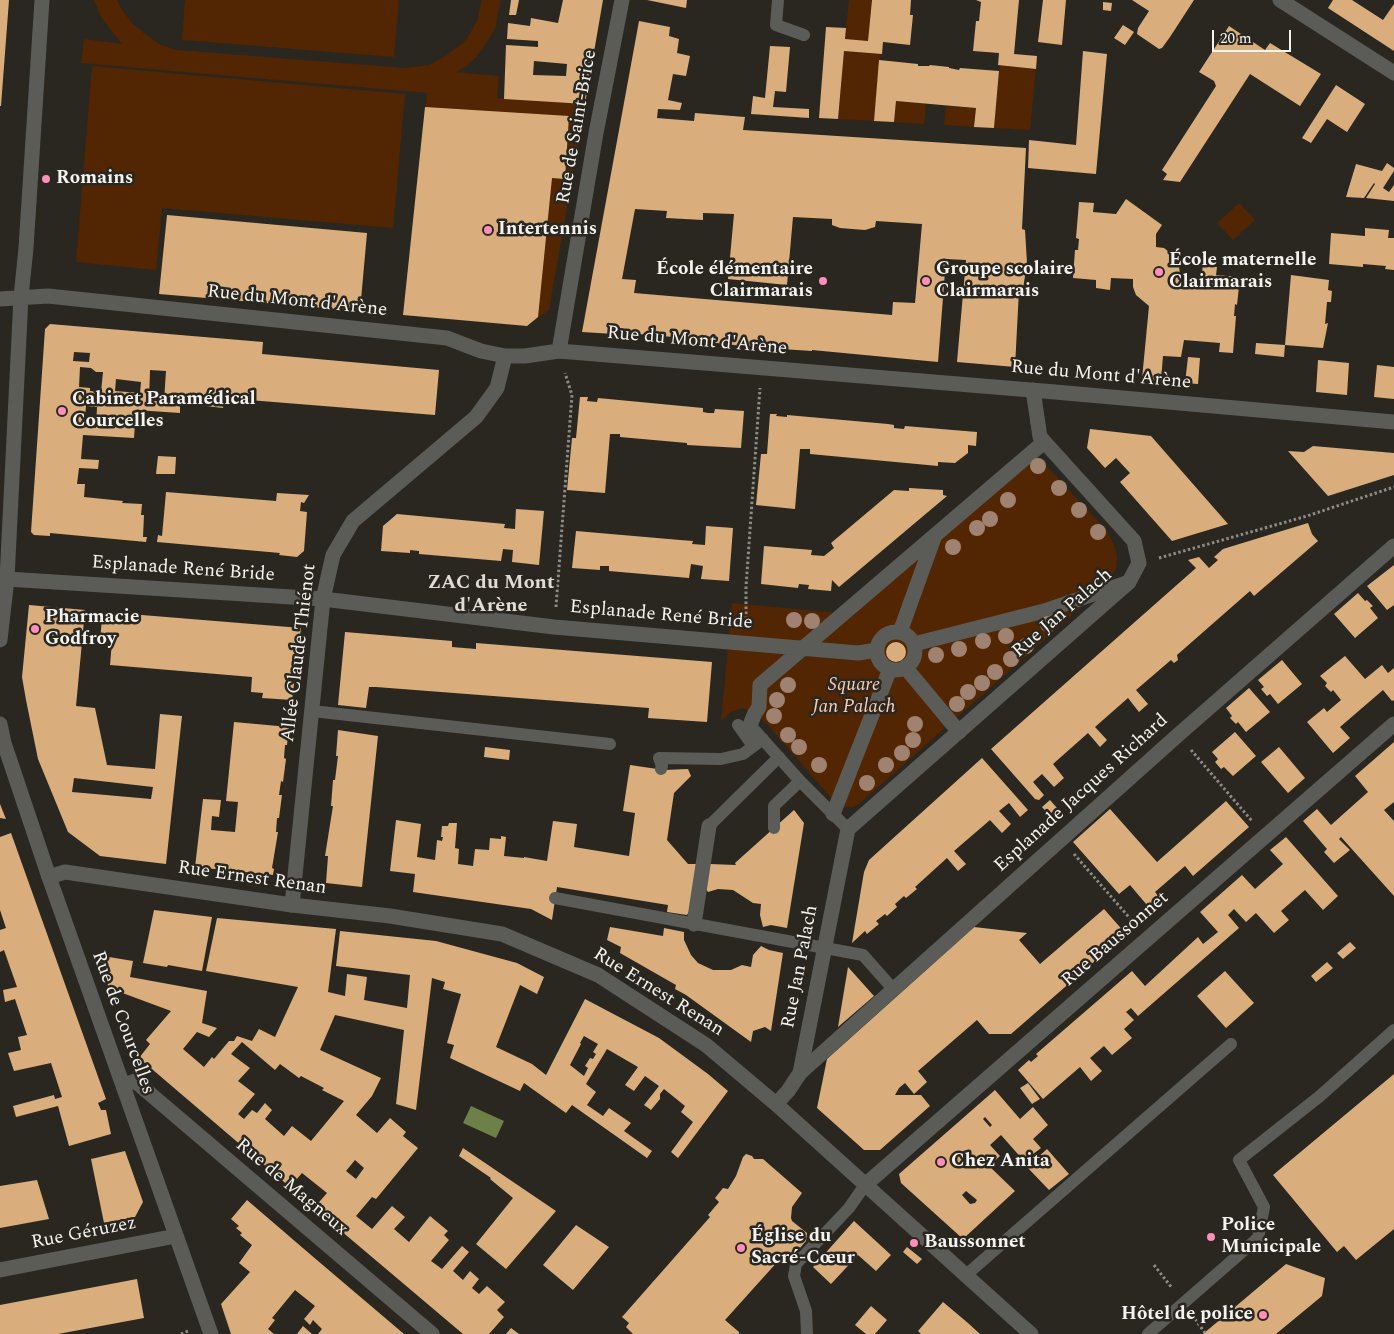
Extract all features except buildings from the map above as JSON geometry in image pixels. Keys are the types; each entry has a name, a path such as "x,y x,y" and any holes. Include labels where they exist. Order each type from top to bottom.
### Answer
{"street":[{"path":"0,640 7,579 21,297 31,180 42,0"},
{"name":"Rue de Saint-Brice","path":"559,351 596,133 622,0"},
{"path":"1280,0 1394,73"},
{"name":"Rue du Mont d'Arène","path":"0,299 48,296 448,338 481,351 506,356 525,356 559,351 1394,422"},
{"name":"Allée Claude Thiénot","path":"292,905 323,599 333,555 352,521 476,417 497,388 506,356"},
{"name":"Rue Jan Palach","path":"776,1104 800,1074 848,829 1130,582 1139,563 1134,542 1040,436 1033,390"},
{"path":"744,725 759,707 760,685 1044,442"},
{"path":"900,632 936,533"},
{"name":"Esplanade Jacques Richard","path":"800,1074 1178,735 1394,546"},
{"name":"Esplanade René Bride","path":"7,579 323,599 554,627 858,653 877,650"},
{"path":"914,644 1044,612 1130,582"},
{"path":"833,814 898,668 910,664 915,655 914,644 911,638 900,632 889,633 884,636 877,650 881,662 898,668 959,732"},
{"name":"Rue de Courcelles","path":"0,724 4,743 49,877 211,1334"},
{"name":"Rue Baussonnet","path":"865,1185 1394,724"},
{"path":"694,924 709,826"},
{"name":"Rue Ernest Renan","path":"49,877 65,872 292,905 390,916 502,934 598,975 706,1044 776,1104 1031,1334"},
{"name":"Rue de Magneux","path":"123,1086 135,1081 432,1334"},
{"name":"Rue Géruzez","path":"0,1270 176,1236"}],"lane":[{"path":"778,0 776,25 804,35"},
{"path":"312,711 610,744"},
{"path":"744,725 758,743 779,758 848,829"},
{"path":"661,769 662,766 659,758 720,759 743,754 758,743"},
{"path":"709,826 779,758"},
{"path":"774,828 774,806 800,781"},
{"path":"555,898 863,955 894,990"},
{"path":"1148,1334 1258,1238 1264,1207 1239,1160 1320,1096 1394,1030"},
{"path":"966,1276 1231,1044"},
{"path":"807,1334 806,1311 794,1276 796,1264 849,1208 865,1185"}],"path":[{"path":"554,627 572,395 559,351"},
{"path":"746,643 746,587 761,368"},
{"path":"1139,563 1307,516 1394,487"},
{"path":"1178,735 1265,837"},
{"path":"1061,839 1147,939"}],"green space":[{"name":"Intertennis","path":"94,0 117,0 132,23 145,34 161,45 177,50 406,68 429,65 447,55 466,40 477,21 482,0 501,0 495,29 487,42 467,66 456,72 499,76 497,98 585,104 549,310 527,326 420,169 427,93 81,63 84,39 122,44 101,17"},
{"path":"185,0 399,0 394,57 182,40"},
{"path":"849,0 872,0 868,41 845,39"},
{"path":"844,51 880,54 874,121 838,119"},
{"path":"1000,65 1036,69 1030,130 994,128"},
{"path":"92,66 405,94 393,228 162,208 156,270 76,262"},
{"path":"896,101 926,104 924,124 894,122"},
{"path":"946,106 976,108 974,127 944,125"},
{"path":"1239,203 1255,220 1233,240 1217,223"},
{"name":"Square Jan Palach","path":"1038,457 1107,531 1117,556 1116,568 1111,578 1106,585 859,804 847,807 841,806 833,800 767,724 755,713 743,708 731,712 721,721 732,603 848,614"}],"shaded area":[{"path":"471,1106 504,1121 496,1138 463,1123"}],"place":[{"name":"Romains","path":"46,179"},
{"name":"Intertennis","path":"488,230"},
{"name":"École maternelle Clairmarais","path":"1159,272"},
{"name":"École élémentaire Clairmarais","path":"823,281"},
{"name":"Groupe scolaire Clairmarais","path":"926,281"},
{"name":"Cabinet Paramédical Courcelles","path":"62,411"},
{"name":"Pharmacie Godfroy","path":"35,629"},
{"name":"Chez Anita","path":"941,1162"},
{"name":"Police Municipale","path":"1211,1237"},
{"name":"Baussonnet","path":"914,1243"},
{"name":"Église du Sacré-Cœur","path":"741,1248"},
{"name":"Hôtel de police","path":"1263,1315"}],"district":[{"name":"ZAC du Mont d'Arène","path":"491,596"}]}
